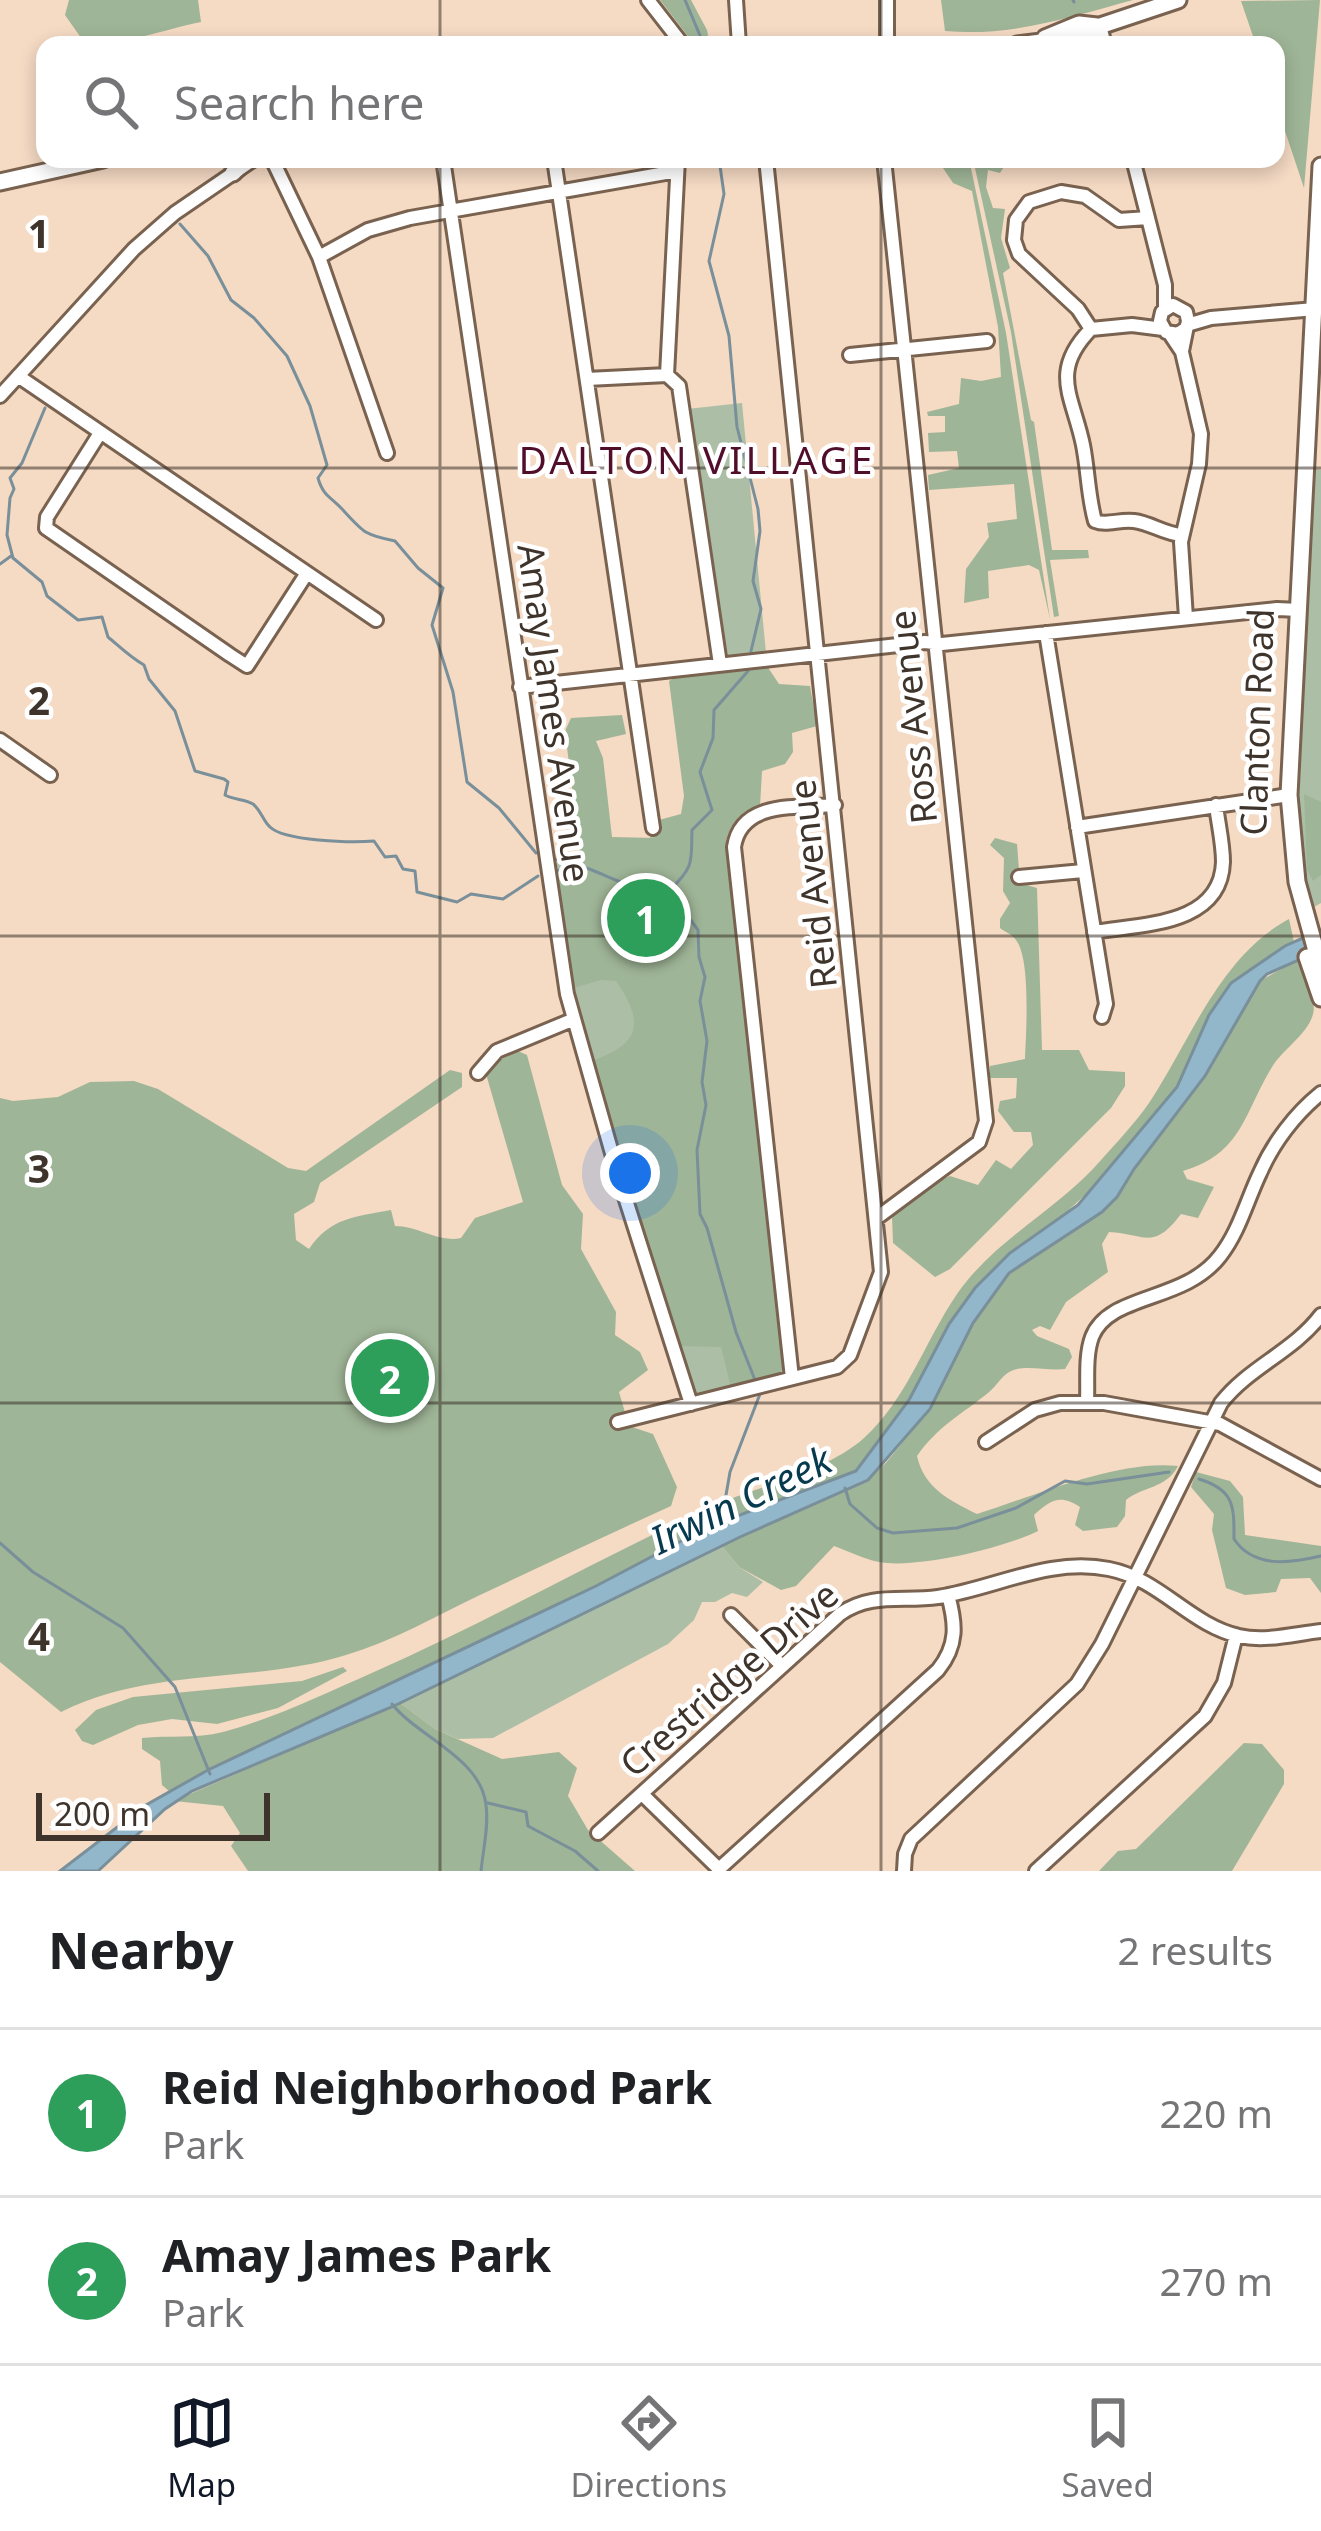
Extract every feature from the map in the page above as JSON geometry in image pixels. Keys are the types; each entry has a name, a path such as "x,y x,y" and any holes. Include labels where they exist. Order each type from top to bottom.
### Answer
{"main road":[{"path":"1049,36 1079,24 1100,26 1178,0"},
{"name":"Clanton Road","path":"1321,166 1312,293 1318,303 1302,515 1296,528 1284,795 1286,870 1317,967 1321,998"},
{"path":"0,182 63,168"},
{"path":"233,173 239,168"}],"street":[{"path":"648,0 676,36"},
{"path":"736,0 738,36"},
{"path":"887,0 887,36"},
{"path":"1100,26 1103,36"},
{"path":"276,168 320,256 387,453"},
{"name":"Amay James Avenue","path":"444,168 572,1020 691,1403"},
{"path":"555,168 653,828"},
{"path":"320,256 382,225 664,168"},
{"path":"667,375 678,168"},
{"name":"Reid Avenue","path":"618,1422 837,1367 850,1355 881,1272 767,168"},
{"name":"Ross Avenue","path":"878,1217 972,1149 986,1129 885,168"},
{"path":"1135,168 1177,315 1202,443 1182,535 1186,618"},
{"path":"0,396 134,249 233,173"},
{"path":"1091,329 1078,309 1018,254 1013,233 1019,214 1029,202 1061,192 1091,200 1119,220 1148,218"},
{"path":"1182,535 1137,521 1102,525 1095,521 1066,376 1075,348 1091,329 1177,315 1210,318 1318,303"},
{"path":"1166,331 1177,315"},
{"path":"1166,331 1177,315"},
{"path":"1135,325 1166,331 1182,352"},
{"path":"850,355 987,340"},
{"path":"587,379 667,375 676,381 720,664"},
{"path":"18,376 376,620"},
{"path":"100,433 45,525 66,544 247,666 307,573"},
{"path":"520,687 1294,610"},
{"path":"1046,633 1106,1004 1102,1017"},
{"path":"0,740 50,776"},
{"path":"1077,827 1284,795"},
{"path":"1094,932 1182,917 1207,900 1217,886 1223,857 1216,805"},
{"path":"792,1378 734,847 742,823 754,814 835,806"},
{"path":"1019,877 1083,871"},
{"path":"478,1073 497,1051 572,1020"},
{"path":"1087,1401 1089,1348 1100,1324 1124,1306 1179,1289 1212,1266 1232,1239 1270,1152 1321,1093"},
{"path":"904,1871 911,1839 1077,1684 1211,1422 1235,1387 1289,1350 1321,1315"},
{"path":"986,1442 1035,1410 1087,1401 1211,1422 1245,1435 1321,1479"},
{"name":"Crestridge Drive","path":"598,1833 856,1604 878,1598 948,1595 1061,1566 1093,1567 1135,1576 1208,1623 1236,1635 1265,1638 1321,1631"},
{"path":"642,1793 720,1870 938,1670 955,1634 948,1595"},
{"path":"731,1615 782,1666"},
{"path":"1036,1871 1205,1716 1224,1683 1236,1635"}],"green space":[{"path":"69,0 198,0 201,22 144,36 80,36 65,15"},
{"path":"660,0 691,0 708,36 688,36"},
{"path":"941,0 1133,0 1040,24 969,32 945,31"},
{"path":"1320,0 1304,188 1285,131 1285,36 1253,36 1241,1"},
{"path":"943,168 971,168 1006,333 1050,619 1039,570 1029,565 988,571 989,598 964,603 966,569 989,537 987,523 1017,519 1014,484 929,490 928,475 959,468 957,451 929,452 928,433 945,432 945,416 928,416 927,412 959,404 961,378 1001,377 998,327 972,191 953,183"},
{"path":"975,168 1003,168 1000,173 988,170 986,187 993,208 1005,209 1001,238 1010,268 1003,273 1034,422 1052,550 1088,550 1089,558 1050,560 1059,616 1054,617 1011,332"},
{"path":"742,403 776,757 755,760 760,806 738,818 726,840 784,1369 779,1376 692,1398 578,1028 551,863 600,858 650,838 649,828 693,822 730,669 687,409"},
{"path":"1315,469 1321,470 1321,903 1314,907 1300,869 1293,788"},
{"path":"767,666 779,684 810,686 817,726 792,733 793,752 785,764 762,771 760,806 738,818 726,840 784,1364 779,1376 731,1388 721,1347 676,1346 588,1062 627,1041 634,1022 632,1010 616,981 570,989 553,878 581,860 565,731 571,718 622,715 626,734 596,741 603,758 612,837 655,838 659,820 681,814 684,796 669,681 679,675"},
{"path":"1304,794 1321,802 1321,875 1313,881 1307,869"},
{"path":"995,838 1017,844 1020,883 1037,888 1042,1050 1079,1050 1089,1070 1125,1072 1125,1086 1111,1108 950,1269 935,1277 893,1243 892,1216 929,1185 950,1176 978,1185 996,1160 1011,1169 1033,1145 1031,1132 1014,1132 998,1111 1000,1101 1016,1098 1017,1078 990,1078 990,1066 1025,1059 1027,1015 1021,950 1000,928 1010,903 1003,891 1004,858 990,845"},
{"path":"1289,919 1294,942 1231,983 1177,1087 1099,1182 1047,1230 1010,1253 975,1288 949,1324 909,1400 856,1471 708,1527 596,1586 169,1791 162,1785 160,1761 142,1749 142,1738 223,1732 299,1705 456,1634 699,1512 807,1471 864,1438 892,1406 972,1275 1085,1177 1120,1139 1149,1103 1225,977 1265,935"},
{"path":"1297,960 1309,987 1313,1014 1272,1067 1230,1143 1203,1164 1183,1171 1187,1179 1214,1187 1198,1218 1181,1214 1163,1233 1148,1238 1109,1232 1102,1244 1108,1272 1066,1302 1050,1330 1040,1326 1032,1330 1069,1349 1072,1357 1065,1369 1022,1368 1008,1373 941,1429 917,1456 932,1485 977,1514 1104,1473 1178,1466 1173,1473 1126,1500 1125,1516 1117,1527 1083,1531 1075,1525 1080,1507 1061,1500 1034,1515 1038,1531 960,1556 895,1563 873,1561 834,1546 796,1586 781,1590 739,1567 722,1546 859,1485 885,1464 930,1409 973,1323 1009,1273 1102,1212 1117,1197 1205,1076 1260,981"},
{"path":"518,1051 527,1055 562,1185 583,1214 581,1249 616,1312 615,1335 640,1352 648,1370 619,1392 629,1426 653,1434 677,1487 671,1506 363,1649 310,1664 130,1688 61,1712 0,1662 0,1098 58,1097 90,1082 134,1081 158,1089 288,1168 306,1171 450,1070 462,1073 462,1087 320,1183 314,1202 294,1214 296,1240 309,1249 335,1224 391,1210 395,1226 453,1239 461,1238 475,1218 523,1202 486,1074 495,1062"},
{"path":"1196,1472 1230,1481 1243,1497 1245,1535 1321,1546 1321,1593 1310,1578 1281,1579 1276,1592 1245,1595 1226,1588 1212,1530 1214,1514 1191,1487"},
{"path":"722,1546 739,1567 763,1582 747,1597 732,1593 715,1602 702,1602 694,1620 668,1644 493,1738 458,1739 435,1729 400,1703"},
{"path":"343,1667 347,1671 278,1708 217,1724 172,1719 138,1725 93,1745 82,1741 75,1730 96,1710 133,1697 302,1681"},
{"path":"400,1703 435,1729 502,1759 559,1752 577,1768 568,1796 588,1830 635,1871 248,1871 231,1846 240,1833 223,1806 174,1801"},
{"path":"1244,1743 1262,1744 1284,1770 1284,1784 1232,1871 1099,1871 1118,1851 1136,1849"}],"water":[{"path":"1321,930 1321,950 1260,981 1205,1076 1117,1197 1102,1212 1009,1273 973,1323 930,1409 868,1480 740,1537 394,1706 192,1791 165,1809 98,1871 60,1871 146,1805 208,1770 596,1586 708,1527 856,1471 909,1400 949,1324 975,1288 1010,1253 1078,1205 1177,1087 1209,1015 1231,983 1285,946"}],"waterway":[{"path":"685,0 700,36"},
{"path":"720,168 724,194 709,261 729,336 737,427 758,509 753,581 761,609 751,651"},
{"path":"180,224 208,256 231,300 287,356 310,406 327,465 318,478 325,493 366,532 395,541 443,588 432,625 453,692 467,782 499,808 536,853"},
{"path":"45,408 22,463 10,478 14,489 7,535 13,558 42,582 47,596 78,620 102,617 108,637 144,665 149,679 175,711 195,771 224,779 228,782 225,795 253,804 278,832 319,840 374,841 385,857 396,856 403,869 415,871 417,892 457,902 471,894 503,899 538,876"},
{"path":"0,564 11,556"},
{"path":"554,859 638,888 669,891 690,863 692,830 712,810 700,772 713,738 714,710 748,671"},
{"path":"556,871 571,867"},
{"path":"669,891 698,930 705,977 700,1001 707,1041 702,1082 706,1105 697,1150 700,1214 755,1380"},
{"name":"Irwin Creek","path":"709,1529 726,1495 760,1394"},
{"name":"Irwin Creek","path":"845,1488 850,1504 877,1528 893,1533 957,1528 1016,1508 1065,1481 1087,1484 1169,1472"},
{"path":"1199,1479 1226,1494 1234,1539 1242,1549 1262,1559 1286,1562 1321,1556"},
{"path":"0,1543 33,1572 123,1628 175,1687 210,1774"},
{"path":"392,1704 461,1761 482,1789 487,1821 481,1871"},
{"path":"488,1803 526,1812 528,1826 575,1851 598,1871"}],"place":[{"name":"Reid Neighborhood Park","path":"646,918"},
{"name":"Amay James Park","path":"390,1378"}],"district":[{"name":"DALTON VILLAGE","path":"697,460"}]}
